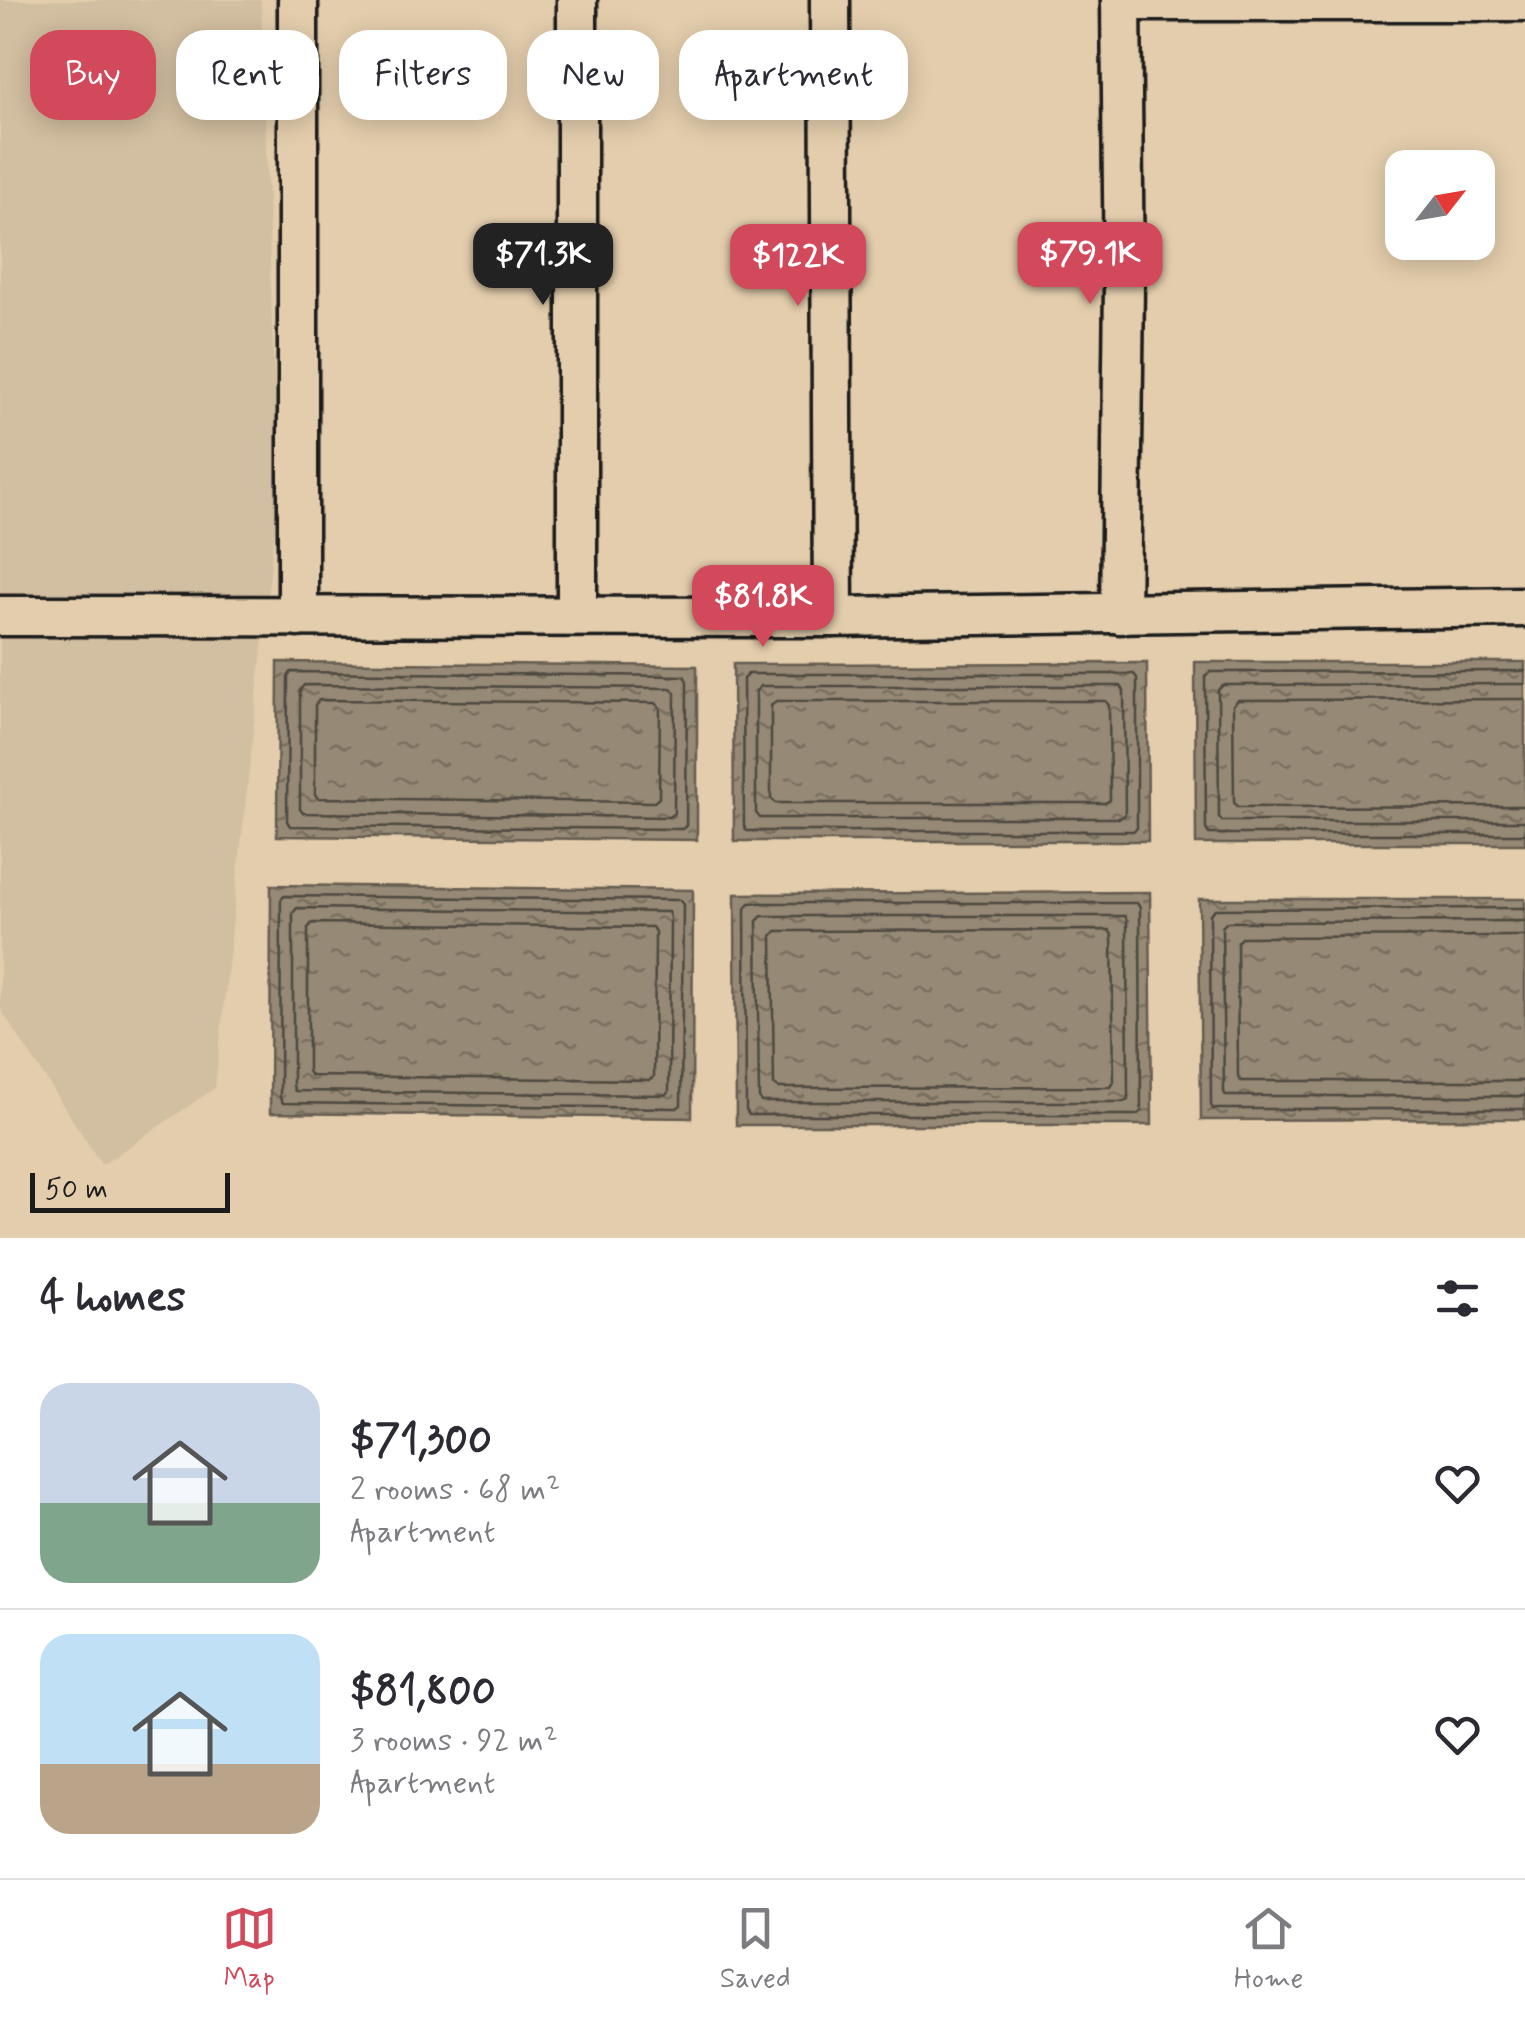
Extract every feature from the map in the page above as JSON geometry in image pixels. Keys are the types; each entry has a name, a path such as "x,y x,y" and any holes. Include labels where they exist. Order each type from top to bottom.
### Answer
{"street":[{"path":"298,0 298,617"},
{"path":"576,0 577,615"},
{"path":"830,0 833,617"},
{"path":"1120,614 1124,284 1121,0 1525,1"},
{"path":"0,616 833,617 1525,607"}],"shaded area":[{"path":"0,0 261,0 262,30 176,30 176,120 265,120 278,497 215,1088 102,1165 0,1008"}],"water":[{"path":"278,662 697,666 697,840 277,836"},
{"path":"1195,662 1525,662 1525,844 1196,844"},
{"path":"1147,663 1148,841 734,841 733,664"},
{"path":"271,885 693,890 692,1118 270,1113"},
{"path":"1150,892 1152,1125 736,1125 735,894"},
{"path":"1199,899 1525,899 1525,1119 1201,1120"}]}
